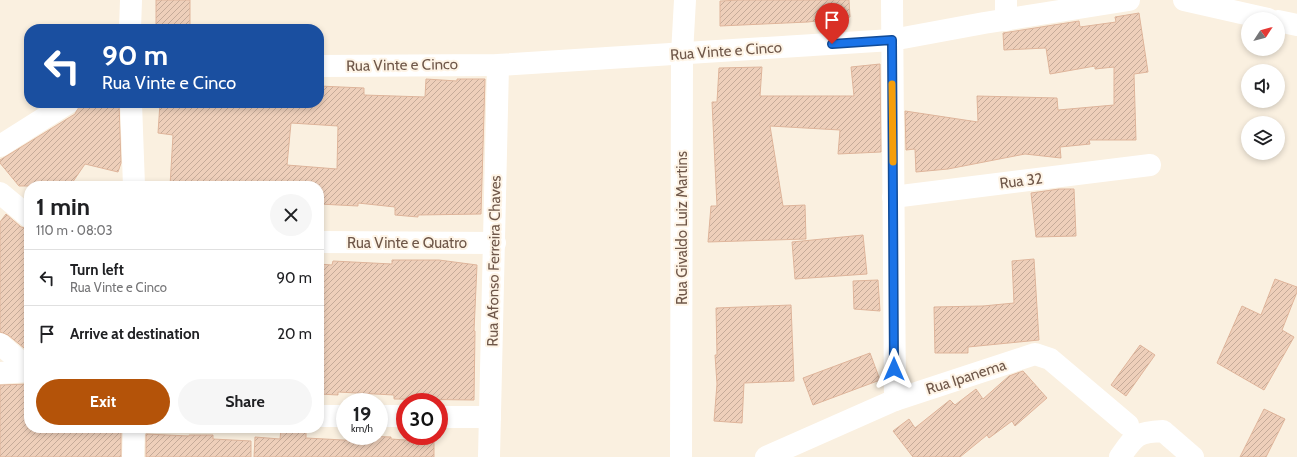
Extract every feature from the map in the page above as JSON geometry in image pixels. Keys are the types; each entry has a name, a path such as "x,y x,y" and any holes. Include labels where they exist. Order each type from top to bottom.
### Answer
{"street":[{"path":"130,24 131,0"},
{"name":"Rua Givaldo Luiz Martins","path":"681,457 682,54 685,0"},
{"path":"892,0 895,400"},
{"name":"Rua Vinte e Cinco","path":"324,66 498,65 892,40 1006,10 1129,0"},
{"path":"1184,0 1241,13"},
{"path":"1285,22 1297,25"},
{"name":"Rua Afonso Ferreira Chaves","path":"489,457 498,65"},
{"path":"0,146 60,108"},
{"path":"131,108 134,181"},
{"name":"Rua 32","path":"893,197 1150,165"},
{"path":"0,193 24,213"},
{"name":"Rua Vinte e Quatro","path":"324,242 494,243"},
{"path":"0,344 24,366"},
{"name":"Rua Ipanema","path":"766,457 895,400 1035,354 1050,359 1128,425"},
{"path":"0,374 24,371"},
{"path":"324,416 336,416"},
{"path":"448,417 490,417"},
{"path":"1120,457 1135,436 1147,431 1163,431 1193,457"},
{"path":"133,457 134,433"}],"building":[{"path":"156,0 190,0 190,24 156,24"},
{"path":"849,0 850,17 808,22 720,26 720,1"},
{"path":"1139,13 1148,72 1134,74 1136,140 1089,140 1090,144 1060,147 1061,158 1025,154 948,169 916,172 915,149 906,150 905,111 978,122 977,96 1057,98 1058,110 1114,105 1114,67 1095,69 1095,66 1050,74 1046,48 1004,50 1003,33 1079,21 1080,27 1116,22 1115,17"},
{"path":"880,64 881,152 838,154 840,130 770,126 783,206 805,205 806,239 708,242 711,206 717,206 712,102 717,102 719,68 762,67 760,96 854,96 851,67"},
{"path":"426,79 457,81 457,79 485,79 481,214 418,215 418,217 395,215 395,207 358,203 358,206 324,204 324,181 170,181 173,135 158,133 160,108 324,108 324,86 364,88 364,95 425,97","holes":["291,123 338,126 337,169 287,165"]},
{"path":"78,108 119,108 121,163 118,172 85,164 73,181 24,181 24,186 19,186 0,163 0,160 75,114"},
{"path":"1059,189 1074,189 1076,236 1036,237 1031,193"},
{"path":"6,214 21,227 24,228 24,348 8,335 0,332 0,222"},
{"path":"863,235 867,274 795,279 792,242"},
{"path":"1034,259 1039,340 968,347 968,353 935,353 934,307 983,306 1014,303 1012,261"},
{"path":"392,260 439,260 477,265 474,331 474,400 448,400 448,393 396,393 396,399 394,399 394,395 388,395 388,393 338,392 336,395 324,394 324,264 332,265 333,261 392,264"},
{"path":"1275,279 1297,287 1297,292 1282,330 1294,337 1264,390 1217,363 1242,306 1261,315"},
{"path":"878,280 880,311 854,309 853,281"},
{"path":"791,305 794,381 744,383 742,423 714,421 717,384 715,355 717,355 716,308"},
{"path":"1140,345 1155,355 1126,396 1111,385"},
{"path":"870,353 880,380 813,405 803,378"},
{"path":"1023,371 1047,398 1015,426 1012,421 989,438 987,435 960,457 913,457 893,431 909,419 915,428 950,400 955,405 976,389 983,399 1009,376"},
{"path":"24,384 24,433 121,433 121,457 0,457 0,385"},
{"path":"1264,409 1285,419 1266,457 1240,457"},
{"path":"281,433 306,433 306,438 336,440 336,445 388,445 388,437 391,437 391,439 396,439 396,445 434,445 434,457 254,457 255,437 280,439"},
{"path":"146,434 189,436 213,435 213,439 251,441 251,457 146,457"}],"slow traffic":[{"path":"892,84 893,162"}],"route":[{"path":"832,44 892,40 894,369"}]}
